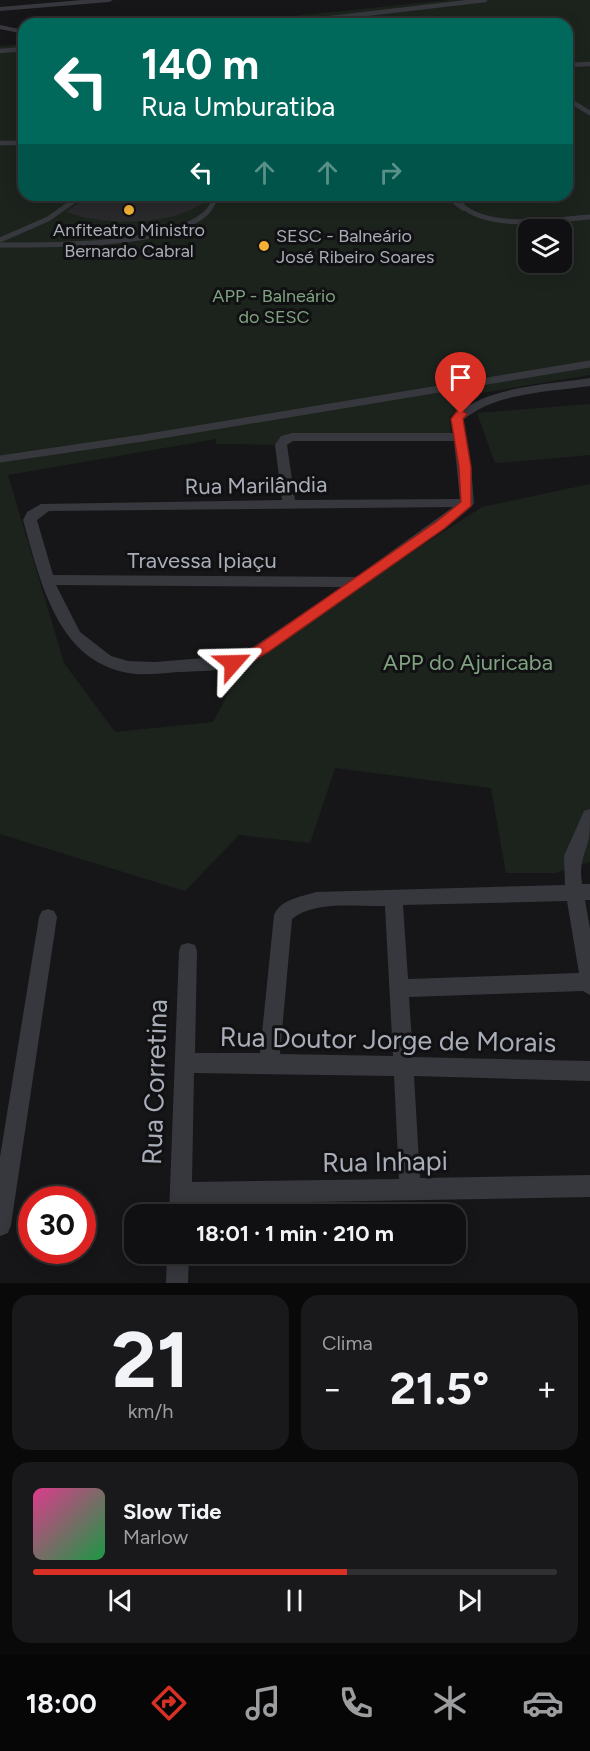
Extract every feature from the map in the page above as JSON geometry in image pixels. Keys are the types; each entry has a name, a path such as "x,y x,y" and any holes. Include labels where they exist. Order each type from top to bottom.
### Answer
{"street":[{"path":"0,9 109,0"},
{"path":"0,27 18,31"},
{"path":"47,580 75,636 106,660 128,667 155,668 213,666 244,660 441,525 467,503 465,467 458,437 457,419 470,408 485,401 590,382"},
{"path":"289,506 281,445 282,442 292,437 458,437"},
{"name":"Rua Marilândia","path":"47,580 30,520 32,515 46,507 467,503"},
{"name":"Travessa Ipiaçu","path":"47,580 357,582"},
{"path":"400,988 590,984 582,892 573,856 590,816"},
{"path":"268,1063 283,915 293,907 316,900 582,892"},
{"path":"394,899 410,1190"},
{"path":"0,1225 48,917"},
{"name":"Rua Corretina","path":"180,1204 188,951"},
{"name":"Rua Doutor Jorge de Morais","path":"185,1064 268,1063 590,1071"},
{"name":"Rua Inhapi","path":"181,1193 590,1186"},
{"path":"177,1283 178,1264"}],"lane":[{"path":"331,18 484,0"},
{"path":"0,51 18,50"},
{"path":"573,65 590,64"},
{"path":"573,103 590,113"},
{"path":"0,144 18,143"},
{"path":"0,240 48,219 74,201"},
{"path":"0,245 81,244 162,232 188,224 202,216 215,201"},
{"path":"455,201 471,214 483,219 590,217"},
{"path":"463,201 461,205 463,208"},
{"path":"22,232 24,245"},
{"path":"0,459 143,438 590,364"}],"green space":[{"path":"449,0 590,0 590,375 481,393 460,406 449,417 451,437 292,437 281,445 216,444 216,439 8,475 64,663 115,732 213,722 247,658 482,507 590,484 590,862 556,873 506,873 491,788 335,768 310,843 239,835 185,891 0,834 0,46 18,44 18,201 573,201 573,18 274,18"},
{"path":"590,404 590,455 495,463 477,413"}],"building":[{"name":"Anfiteatro Ministro Bernardo Cabral","path":"82,201 207,201 172,217 146,221 119,222 85,218 66,212"}],"place":[{"name":"Anfiteatro Ministro Bernardo Cabral","path":"129,210"},
{"name":"SESC - Balneário José Ribeiro Soares","path":"264,246"}],"route":[{"path":"233,663 244,660 263,649 441,525 467,503 465,467 458,437 457,419 461,414"}],"park label":[{"name":"APP - Balneário do SESC","path":"274,306"},
{"name":"APP do Ajuricaba","path":"468,662"}]}
